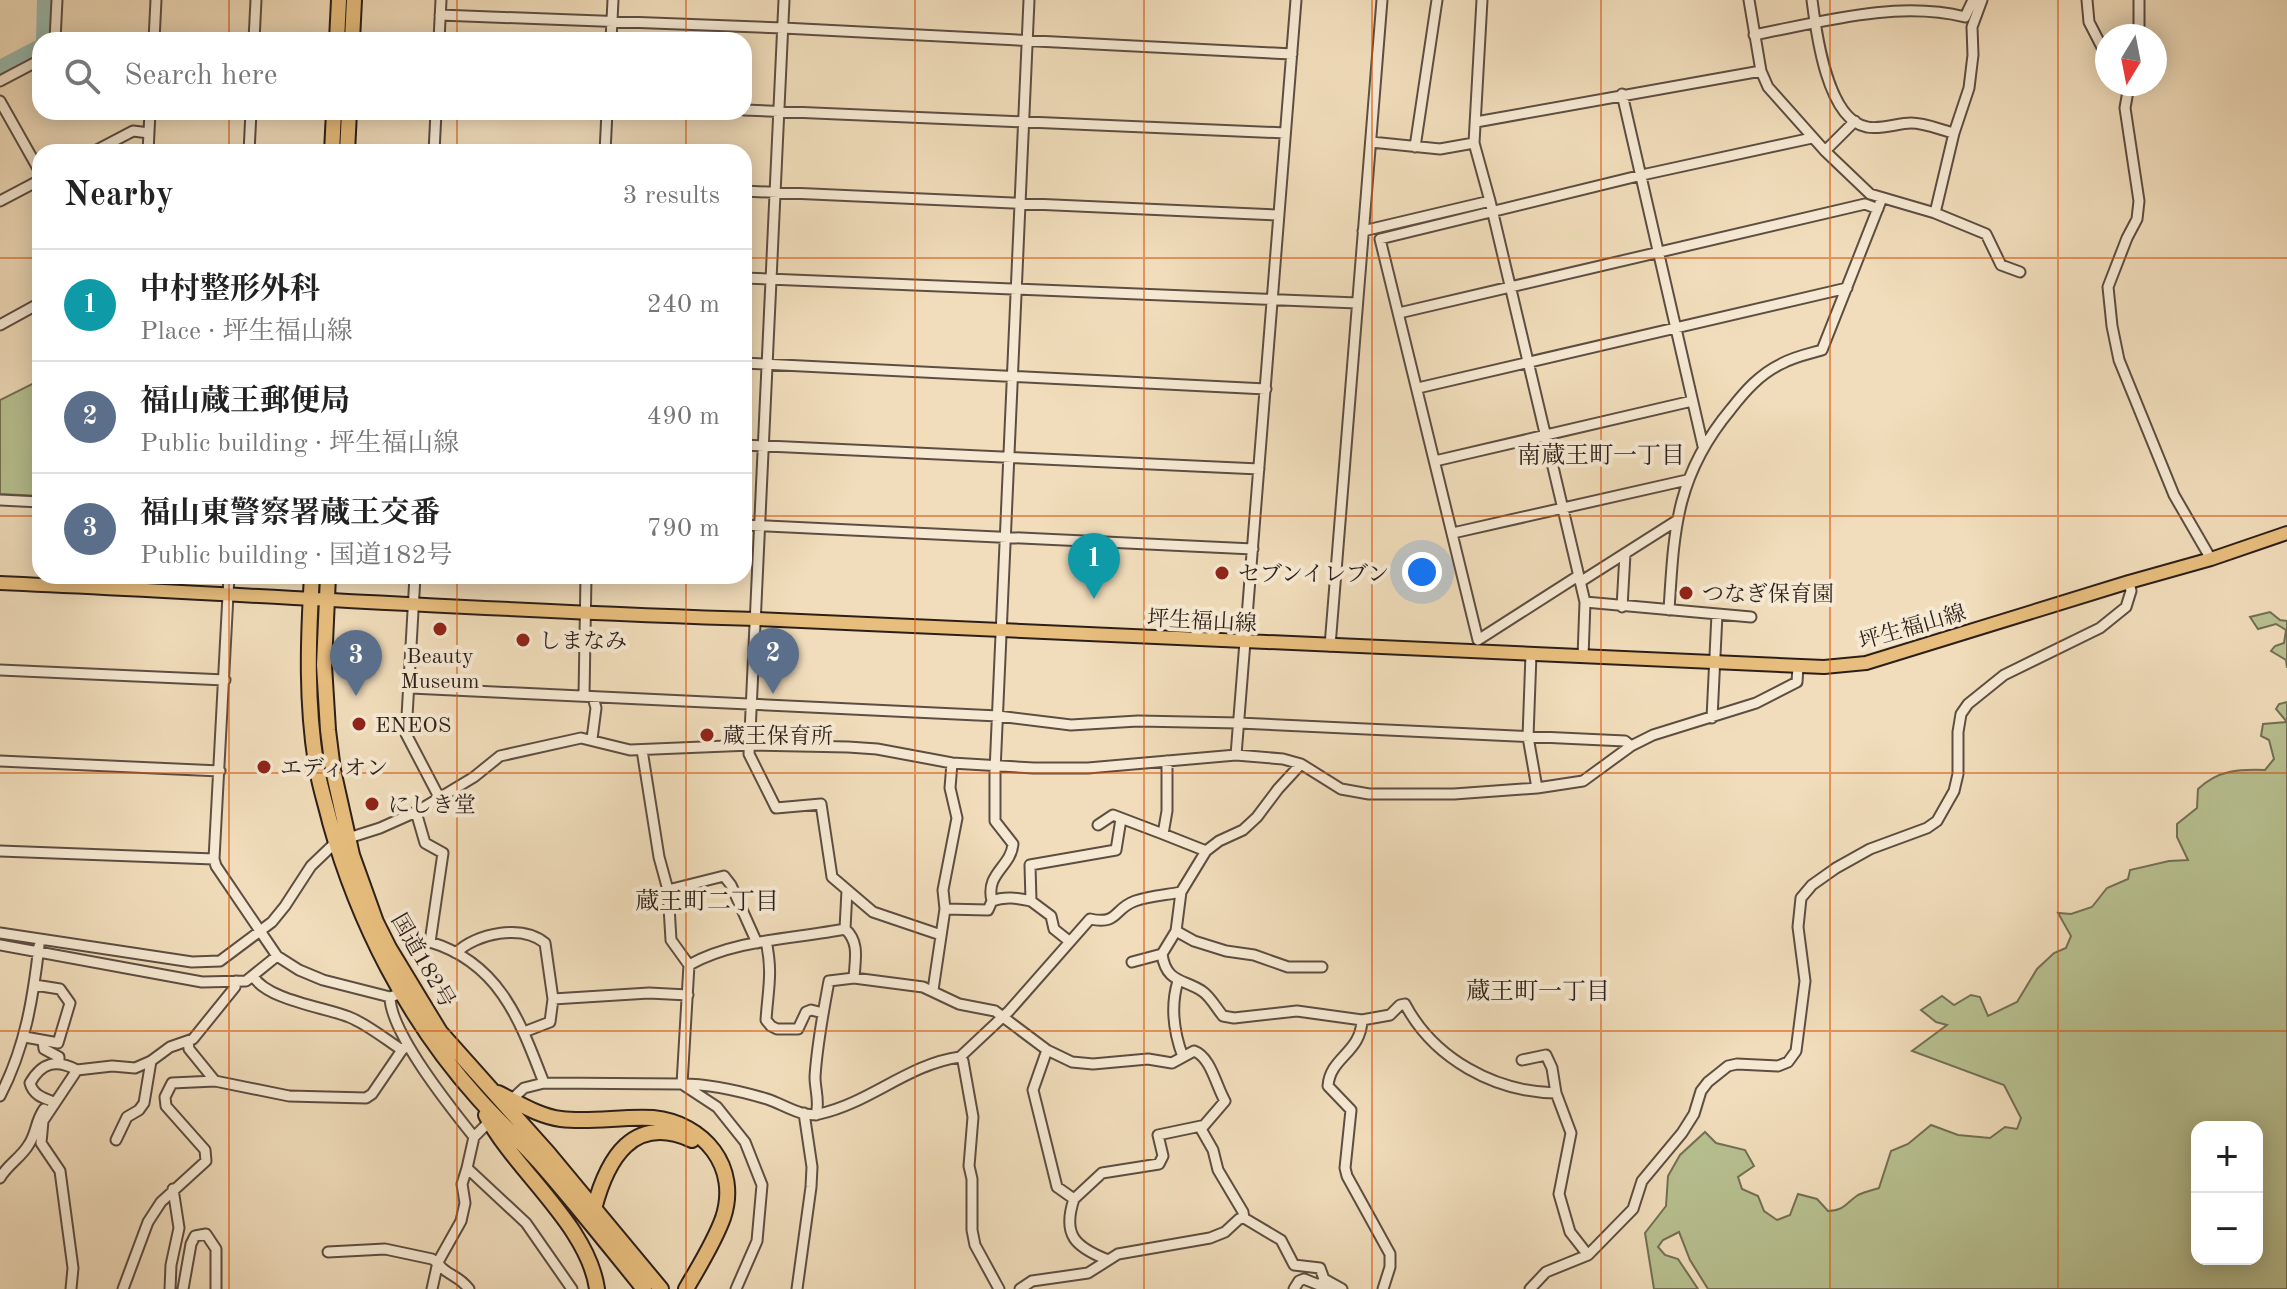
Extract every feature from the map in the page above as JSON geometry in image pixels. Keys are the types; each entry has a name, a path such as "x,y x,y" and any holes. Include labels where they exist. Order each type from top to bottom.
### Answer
{"highway":[{"path":"337,32 339,0"},
{"path":"352,32 354,0"},
{"path":"332,144 334,120"},
{"path":"347,144 349,120"},
{"name":"国道182号","path":"311,584 308,666 311,731 317,773 389,948 440,1032 484,1093"},
{"name":"国道182号","path":"328,584 324,698 342,840 366,926 396,995 431,1038 594,1209 661,1289"},
{"path":"484,1093 500,1111 569,1227 591,1266 597,1289"},
{"path":"500,1111 532,1111 559,1119 581,1121 638,1118 667,1121 699,1134 710,1144 718,1154 726,1181 724,1216 682,1287"},
{"name":"国道182号","path":"500,1111 644,1289"},
{"path":"594,1209 604,1173 620,1150 632,1140 659,1131 676,1133 693,1140 710,1158 718,1182 714,1214 682,1287"}],"main road":[{"name":"坪生福山線","path":"0,583 584,614 756,619 1798,667 1866,663 2130,586 2287,533"}],"street":[{"path":"55,32 57,0"},
{"path":"154,32 156,0"},
{"path":"254,32 256,0"},
{"path":"439,32 441,0"},
{"path":"611,32 613,0"},
{"path":"784,0 749,754 776,808 821,804 832,877 873,912 941,935"},
{"path":"945,909 988,910 992,901 991,882 1012,851 1010,837 995,821 996,765 1029,0"},
{"path":"1236,755 1296,0"},
{"path":"1330,646 1382,0"},
{"path":"1415,147 1437,0"},
{"path":"1482,0 1474,143 1512,286 1585,602 1583,657"},
{"path":"1749,0 1761,71 1768,87 1812,138 1870,194 1935,213 1986,234 2001,265 2020,272"},
{"path":"1812,0 1828,84 1840,105 1855,121 1867,127 1915,123 1954,133"},
{"path":"1754,35 1872,13 1911,9 1943,10 1965,17 1973,0"},
{"path":"1935,213 1954,133 1969,88 1972,27 1982,0"},
{"path":"2087,0 2089,22 2095,34"},
{"path":"2139,0 2139,24"},
{"path":"440,15 783,28 1292,54"},
{"path":"0,81 32,64"},
{"path":"1476,122 1761,71"},
{"path":"1622,94 1703,446"},
{"path":"2127,96 2125,108 2139,201 2137,219 2108,287 2112,326 2119,360 2174,495 2211,559"},
{"path":"0,101 32,158"},
{"path":"752,110 1285,133"},
{"path":"148,144 150,120"},
{"path":"249,144 251,120"},
{"path":"434,144 436,120"},
{"path":"605,144 607,120"},
{"path":"1825,151 1855,121"},
{"path":"108,144 133,131 149,133"},
{"path":"1363,231 1812,138"},
{"path":"1371,142 1440,149 1474,143"},
{"path":"0,201 32,184"},
{"path":"752,191 1278,215"},
{"path":"1669,610 1676,521 1687,480 1703,446 1738,400 1762,375 1782,363 1822,350 1882,198"},
{"path":"1399,313 1865,204 1878,209"},
{"path":"1491,206 1380,239 1478,640 1676,521"},
{"path":"752,278 1357,303"},
{"path":"1418,388 1847,288"},
{"path":"0,325 32,307"},
{"path":"752,363 1266,389"},
{"path":"1435,461 1692,401"},
{"path":"752,445 1259,469"},
{"path":"1453,533 1687,480"},
{"path":"0,500 32,502"},
{"path":"752,526 1253,549"},
{"path":"1622,607 1625,554"},
{"path":"229,584 214,859 221,876 277,956 323,980 396,995 390,1006 405,1048 474,1137"},
{"path":"414,584 406,734 440,799"},
{"path":"586,584 588,696 596,708 592,739"},
{"path":"1530,1289 1546,1272 1588,1255 1633,1209 1642,1181 1682,1133 1708,1082 1728,1066 1778,1066 1788,1062 1796,1051 1805,981 1798,927 1801,898 1812,885 1836,868 1870,849 1927,828 1937,821 1956,783 1960,757 1958,732 1961,714 1968,704 2004,675 2100,628 2126,607 2130,586"},
{"path":"1585,602 1751,617"},
{"path":"1712,718 1717,614"},
{"path":"1531,654 1528,737 1537,788"},
{"path":"0,933 208,963 220,961 279,914 311,866 342,840 416,812 474,777 500,756 581,738 623,749 751,745 877,749 952,763 1088,768 1236,755 1283,759 1301,764 1341,789 1369,794 1454,794 1583,781 1631,746 1653,735 1756,703 1797,682 1798,667"},
{"path":"0,670 225,680"},
{"path":"411,688 998,716 1071,725 1138,721 1239,723 1625,741 1631,746"},
{"path":"642,750 659,857 668,890 671,940 689,965 682,1084"},
{"path":"0,761 220,771"},
{"path":"1163,834 1167,811 1167,761"},
{"path":"933,990 945,909 943,890 957,818 950,788 952,763"},
{"path":"1301,764 1243,830 1206,851 1181,892 1176,931 1162,954 1163,962 1178,981 1203,991 1223,1016 1234,1018 1297,1011 1362,1020 1390,1015 1405,1004 1427,1037 1449,1057 1507,1088 1556,1093"},
{"path":"416,812 425,843 443,853 430,942 456,953 497,986 524,1032 544,1083"},
{"path":"1098,825 1113,815 1206,851"},
{"path":"1031,901 1030,865 1116,850 1121,819"},
{"path":"0,851 214,859"},
{"path":"668,890 724,876 771,964 766,1020 771,1026 794,1031 806,1012 823,1013"},
{"path":"845,929 847,890"},
{"path":"432,1289 438,1262 461,1221 465,1203 462,1184 474,1137 524,1088 544,1083 698,1084 767,1099 816,1115 862,1100 921,1067 960,1057 1003,1017 1090,919 1111,920 1138,900 1181,892"},
{"path":"992,901 1014,897 1031,901 1051,916 1054,929 1069,941"},
{"path":"689,965 705,956 761,942 845,929 856,943 854,978"},
{"path":"1176,931 1194,941 1226,951 1254,955 1288,967 1322,967"},
{"path":"456,953 467,942 491,935 533,935 545,943 553,999 550,1022 524,1032"},
{"path":"0,1096 15,1067 25,1037 40,939"},
{"path":"0,945 202,982 246,981 277,956"},
{"path":"1132,962 1162,954"},
{"path":"253,976 257,983 276,994 352,1018 405,1048"},
{"path":"816,1115 819,1105 815,1080 818,1035 829,981 854,978 933,990 959,1004 995,1011 1047,1050 1072,1062 1093,1064 1133,1059 1172,1063 1194,1051 1200,1053 1225,1101 1219,1110 1201,1126 1158,1135 1163,1156 1159,1164 1102,1173 1074,1199 1069,1217 1070,1233 1083,1248 1108,1260"},
{"path":"54,1102 32,1090 30,1083 36,1072 52,1063 77,1070 112,1066 135,1068 151,1061 170,1047 193,1039 235,987 236,981"},
{"path":"1178,981 1174,1033 1183,1057"},
{"path":"25,1037 58,1043 70,1003 60,989 35,985"},
{"path":"553,999 649,993 688,995"},
{"path":"1362,1020 1362,1033 1333,1069 1328,1086 1351,1110 1345,1168 1390,1254 1390,1267 1383,1289"},
{"path":"43,1041 44,1049 59,1057 59,1063"},
{"path":"188,1041 189,1049 215,1081"},
{"path":"123,1289 148,1222 173,1189 206,1161 205,1150 166,1106 165,1097 172,1083 215,1081 289,1096 356,1099 372,1094 405,1048"},
{"path":"1047,1050 1033,1090 1057,1187 1074,1199"},
{"path":"1522,1060 1546,1055 1552,1068 1556,1093 1571,1133 1559,1194 1570,1232 1588,1255"},
{"path":"960,1057 970,1091 973,1117 969,1166 972,1230 975,1245 999,1289"},
{"path":"116,1140 127,1117 144,1103 151,1061"},
{"path":"71,1289 73,1268 60,1171 41,1143 43,1121 77,1070"},
{"path":"682,1084 717,1107 734,1127 745,1142 762,1185 757,1241 736,1289"},
{"path":"0,1178 28,1147 36,1120 47,1105 54,1102"},
{"path":"797,1289 812,1167 804,1113"},
{"path":"1201,1126 1218,1170 1244,1218"},
{"path":"467,1168 526,1223 572,1289"},
{"path":"170,1289 171,1265 179,1228 173,1189"},
{"path":"1020,1289 1032,1281 1088,1273 1118,1254 1210,1238 1225,1232 1244,1218 1281,1240 1294,1265 1320,1268 1325,1284"},
{"path":"183,1289 191,1244 195,1236 206,1234 216,1249 216,1289"},
{"path":"328,1252 385,1249 438,1262 443,1269 460,1277 469,1289"},
{"path":"1294,1289 1304,1279 1342,1289"}],"green space":[{"path":"32,384 32,496 0,494 0,400"},
{"path":"2270,612 2287,621 2287,668 2286,660 2271,651 2284,643 2286,630 2276,624 2258,629 2250,617"},
{"path":"2287,702 2287,722 2276,709 2279,704"},
{"path":"2287,722 2287,1289 1708,1289 1690,1260 1679,1232 1663,1240 1658,1247 1665,1255 1678,1259 1698,1289 1654,1289 1645,1233 1666,1206 1668,1176 1680,1155 1705,1132 1716,1143 1745,1150 1754,1166 1738,1177 1742,1189 1758,1196 1764,1211 1777,1220 1790,1215 1798,1194 1817,1199 1828,1211 1833,1211 1858,1195 1879,1188 1891,1151 1908,1144 1931,1125 1958,1135 1990,1138 2005,1127 2017,1129 2021,1118 2004,1085 1912,1051 1947,1025 1936,1022 1921,1010 1942,996 1954,1005 1971,995 1980,997 1988,1016 2017,1002 2037,969 2054,953 2066,948 2071,936 2058,913 2071,914 2092,907 2107,888 2128,879 2130,870 2188,860 2177,837 2177,824 2197,808 2198,789 2213,778 2238,771 2265,770 2274,759 2269,740 2261,736 2263,724"}],"waterway":[{"path":"44,32 45,0"},
{"path":"0,68 32,51"}],"place":[{"name":"セブンイレブン","path":"1222,573"},
{"name":"つなぎ保育園","path":"1686,593"},
{"name":"中村整形外科","path":"1094,599"},
{"name":"Beauty Museum","path":"440,629"},
{"name":"しまなみ","path":"523,640"},
{"name":"福山蔵王郵便局","path":"773,694"},
{"name":"福山東警察署蔵王交番","path":"356,696"},
{"name":"ENEOS","path":"359,724"},
{"name":"蔵王保育所","path":"707,735"},
{"name":"エディオン","path":"264,767"},
{"name":"にしき堂","path":"372,804"}],"district":[{"name":"南蔵王町一丁目","path":"1601,455"},
{"name":"蔵王町二丁目","path":"707,901"},
{"name":"蔵王町一丁目","path":"1538,991"}]}
